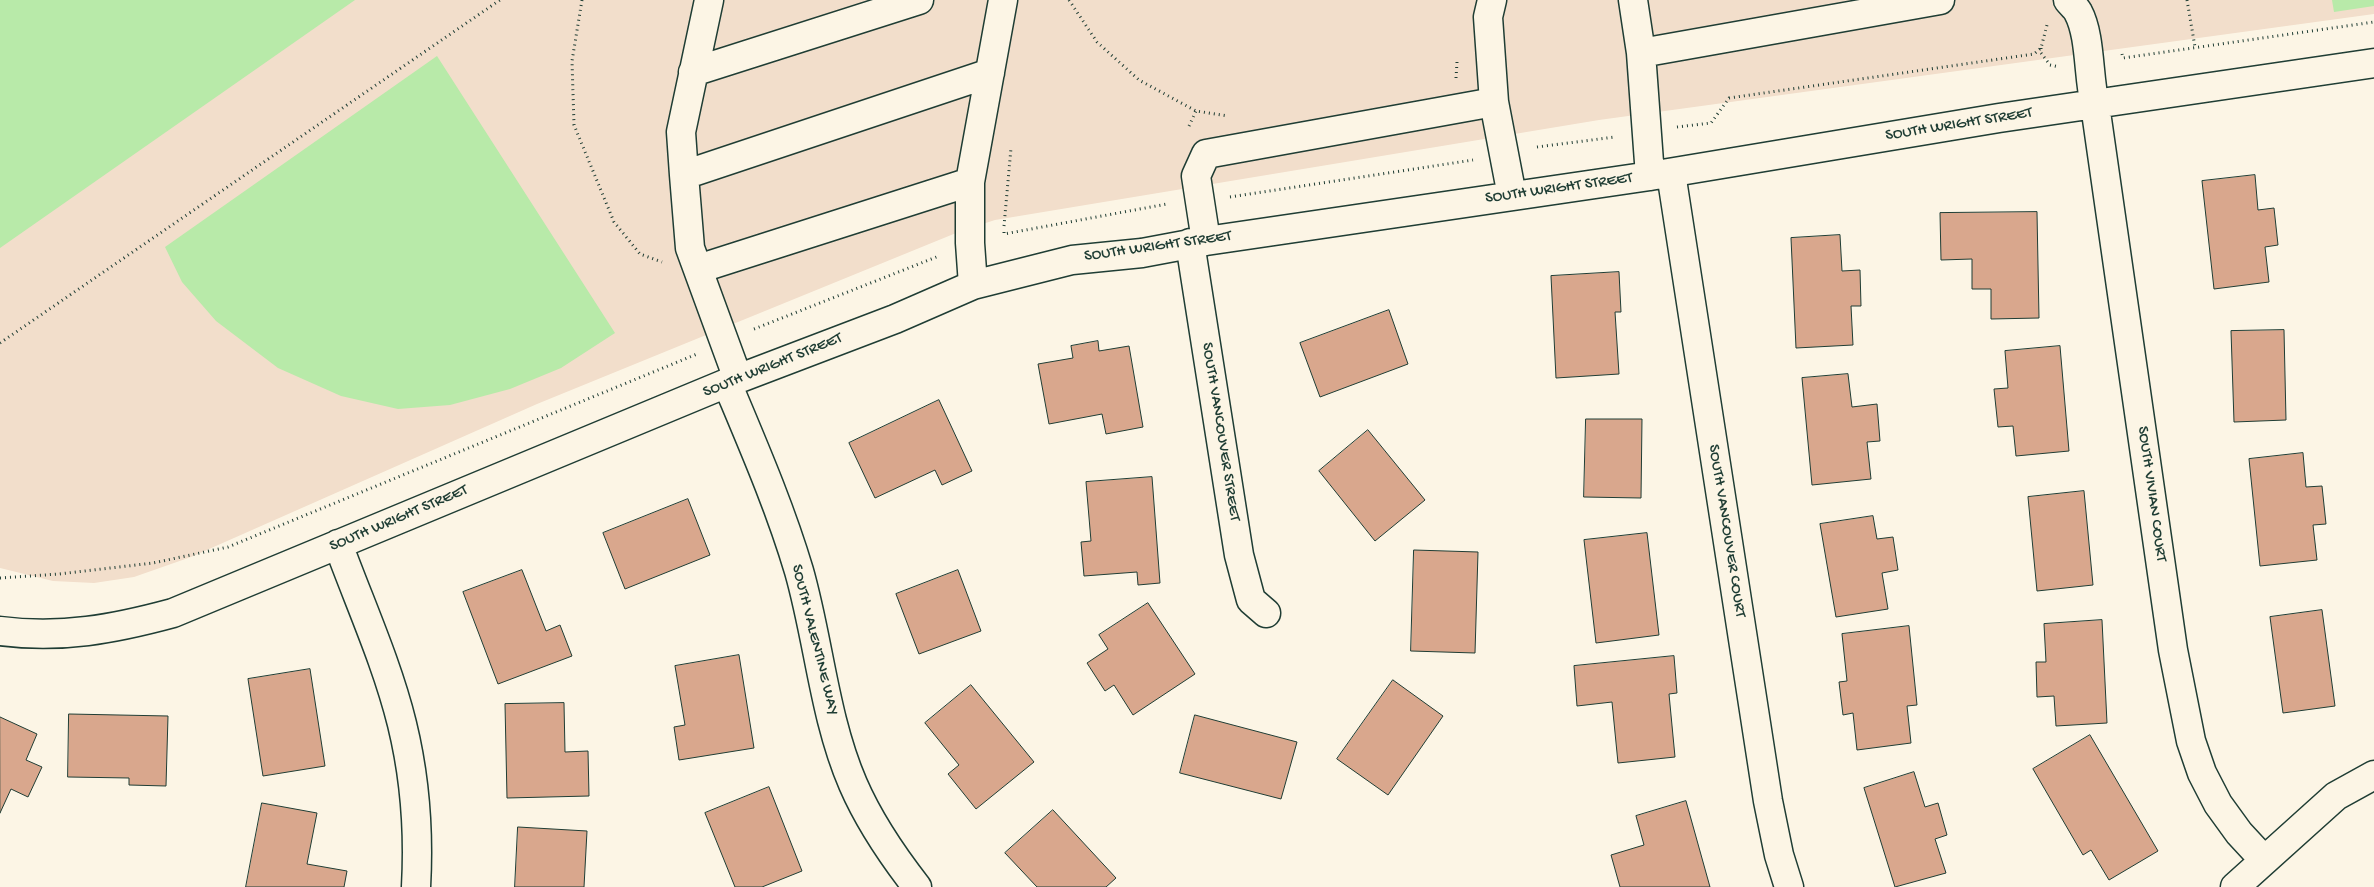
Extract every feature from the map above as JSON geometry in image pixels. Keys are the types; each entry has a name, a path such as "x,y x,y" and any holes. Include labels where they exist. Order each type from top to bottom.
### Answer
{"street":[{"name":"SOUTH VALENTINE WAY","path":"709,0 681,132 690,248 733,381 798,569 811,616 840,747 853,784 870,819 917,887"},
{"path":"693,72 919,0"},
{"path":"973,285 970,243 970,182 1003,0"},
{"path":"1492,0 1488,17 1494,102 1512,196"},
{"name":"SOUTH VANCOUVER COURT","path":"1633,0 1641,53 1646,131 1660,174 1778,855 1789,887"},
{"path":"1641,53 1940,0"},
{"name":"SOUTH VIVIAN COURT","path":"2058,9 2078,12 2086,37 2090,86 2095,105 2173,650 2191,741 2202,773 2218,804 2239,833 2264,860"},
{"name":"SOUTH WRIGHT STREET","path":"0,630 65,634 117,628 173,613 248,584 338,544 733,381 895,319 973,285 1072,260 1142,252 1198,242 1660,174 1990,120 2374,64"},
{"path":"684,175 990,72"},
{"name":"SOUTH VANCOUVER STREET","path":"1266,613 1252,600 1239,555 1198,242 1196,176 1206,154 1494,102"},
{"path":"698,269 970,182"},
{"path":"338,544 385,670 402,724 416,816 418,857 416,887"},
{"path":"2236,887 2336,796 2374,775"}],"path":[{"path":"0,344 500,0"},
{"path":"582,0 572,61 574,124 614,222 640,254 665,263"},
{"path":"1069,0 1097,42 1139,80 1196,111 1230,116"},
{"path":"2187,0 2195,47"},
{"path":"1537,147 1711,123 1729,98 2034,54 2041,48 2058,9"},
{"path":"2121,49 2123,58 2374,22"},
{"path":"2041,48 2041,53 2050,65 2066,69"},
{"path":"1011,146 1004,234 1166,206"},
{"path":"1226,197 1474,160"},
{"path":"751,331 947,253"},
{"path":"0,578 58,574 153,563 228,547 699,352"}],"shaded area":[{"path":"0,0 2374,0 2374,14 1599,120 995,220 961,231 537,404 191,557 134,577 94,583 53,581 0,568"}],"green space":[{"path":"0,0 355,0 0,248"},
{"path":"2332,0 2374,0 2374,6 2334,12"},
{"path":"437,56 615,333 561,368 510,389 450,405 398,409 341,396 278,368 216,321 182,282 165,247"}],"building":[{"path":"2255,175 2258,210 2274,208 2278,245 2265,247 2269,282 2214,289 2202,181"},
{"path":"2037,212 2039,318 1991,319 1991,289 1972,289 1972,259 1941,260 1940,213"},
{"path":"1840,235 1842,271 1860,270 1861,306 1851,306 1853,345 1796,348 1791,238"},
{"path":"1619,272 1621,312 1615,312 1619,374 1556,378 1551,276"},
{"path":"1389,310 1408,364 1320,397 1300,343"},
{"path":"2284,330 2286,420 2234,422 2231,331"},
{"path":"1098,341 1099,351 1129,346 1143,427 1106,434 1102,414 1049,424 1038,364 1073,358 1071,346"},
{"path":"2060,346 2069,451 2016,456 2013,426 1998,427 1994,389 2008,388 2005,351"},
{"path":"1848,374 1852,407 1877,404 1880,441 1867,442 1871,479 1812,485 1802,378"},
{"path":"939,400 972,471 942,485 935,470 875,498 849,443"},
{"path":"1586,419 1642,419 1641,498 1584,497"},
{"path":"1368,430 1425,500 1375,541 1319,471"},
{"path":"2303,453 2306,487 2322,486 2326,524 2313,525 2317,560 2260,566 2249,459"},
{"path":"1152,477 1160,583 1138,585 1137,572 1084,576 1081,542 1091,541 1086,482"},
{"path":"2084,491 2093,585 2037,591 2028,497"},
{"path":"688,499 710,555 625,589 603,533"},
{"path":"1873,516 1877,539 1893,537 1898,570 1882,573 1888,609 1836,617 1820,524"},
{"path":"1647,533 1659,635 1596,643 1584,540"},
{"path":"1414,550 1478,552 1475,653 1411,651"},
{"path":"522,570 546,631 560,625 572,656 498,684 463,592"},
{"path":"958,570 981,631 919,654 896,594"},
{"path":"1148,603 1195,674 1133,715 1114,685 1105,691 1087,663 1108,649 1099,635"},
{"path":"2322,610 2335,706 2283,713 2270,617"},
{"path":"2102,620 2107,723 2056,726 2054,696 2037,697 2036,662 2046,662 2044,624"},
{"path":"1909,626 1917,705 1907,706 1911,743 1857,750 1853,713 1843,715 1839,682 1847,681 1842,634"},
{"path":"739,655 754,748 679,760 674,727 685,725 675,666"},
{"path":"1674,656 1677,693 1669,694 1675,757 1618,763 1612,702 1577,706 1574,666"},
{"path":"310,669 325,766 263,776 248,679"},
{"path":"1393,680 1443,716 1388,795 1337,759"},
{"path":"971,685 1034,762 976,809 948,774 959,765 925,723"},
{"path":"564,703 565,752 588,751 589,796 507,798 505,704"},
{"path":"69,714 168,716 166,786 129,785 129,778 68,777"},
{"path":"1195,715 1297,742 1281,799 1180,773"},
{"path":"0,717 37,734 26,760 42,767 28,797 11,789 0,813"},
{"path":"2090,735 2158,851 2109,880 2091,850 2083,855 2033,769"},
{"path":"1914,772 1925,807 1938,803 1947,835 1935,839 1946,873 1895,887 1864,788"},
{"path":"769,787 802,871 762,887 735,887 705,813"},
{"path":"1686,801 1710,887 1620,887 1611,855 1644,845 1636,816"},
{"path":"262,803 317,813 307,864 347,871 344,887 246,887"},
{"path":"1053,810 1116,878 1106,887 1037,887 1005,853"},
{"path":"518,827 587,831 584,887 515,887"}]}
